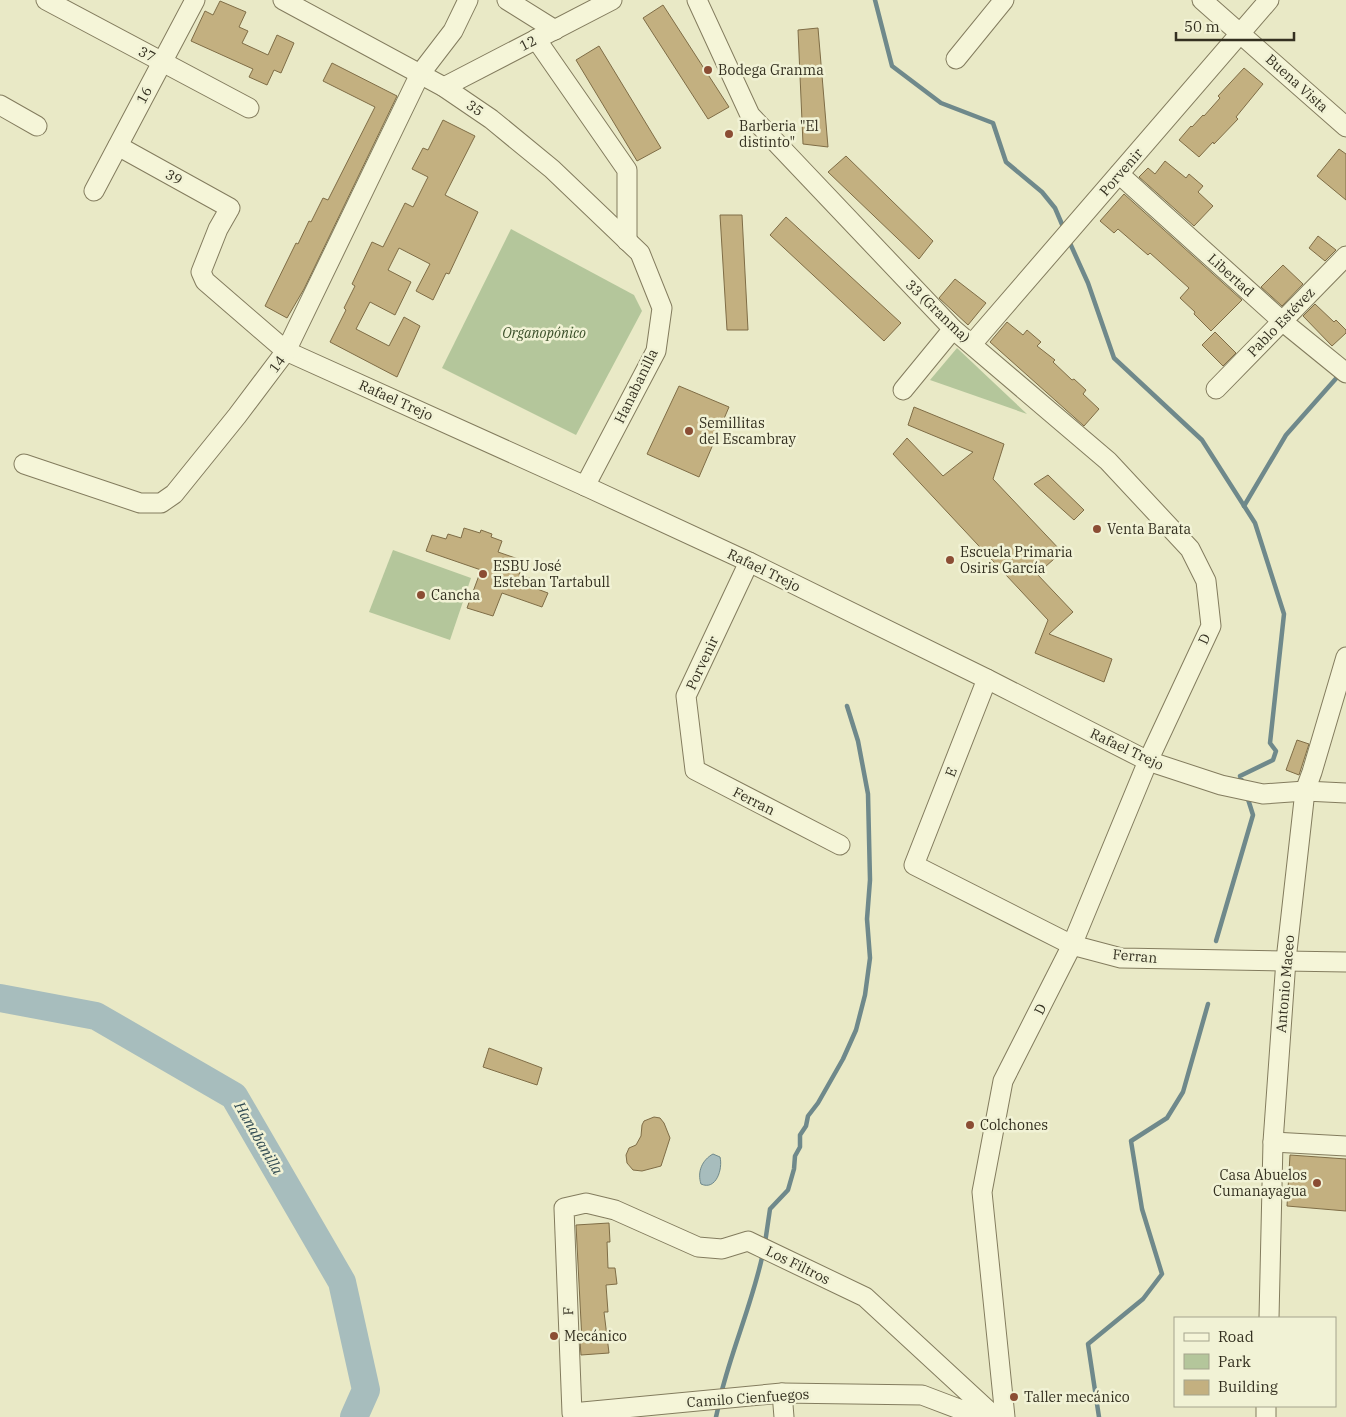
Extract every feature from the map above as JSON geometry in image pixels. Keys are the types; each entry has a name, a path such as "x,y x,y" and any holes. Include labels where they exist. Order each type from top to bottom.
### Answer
{"street":[{"name":"37","path":"46,0 249,108"},
{"name":"16","path":"94,190 195,0"},
{"name":"35","path":"283,0 444,86 491,120 552,169 634,247"},
{"name":"14","path":"24,464 140,503 161,503 174,494 237,416 286,351 420,74 453,31 468,0"},
{"path":"506,0 554,30"},
{"name":"12","path":"444,86 612,0"},
{"name":"33 (Granma)","path":"697,0 750,115 953,329 1108,461 1190,549 1206,581 1210,626"},
{"path":"956,59 1004,0"},
{"name":"Buena Vista","path":"1202,0 1346,127"},
{"name":"Porvenir","path":"972,344 1269,0"},
{"path":"536,39 627,170 634,247"},
{"path":"0,105 37,126"},
{"name":"39","path":"118,146 230,208 218,229 201,272 205,281"},
{"name":"Libertad","path":"1119,174 1282,321 1342,369"},
{"name":"Hanabanilla","path":"585,486 656,352 662,308 634,247"},
{"name":"Pablo Estévez","path":"1216,389 1346,256"},
{"name":"Rafael Trejo","path":"205,281 286,351 749,562 987,679 1148,761 1221,785 1263,794 1305,790 1346,793"},
{"path":"903,390 953,329"},
{"name":"Porvenir","path":"695,770 686,696 749,562"},
{"name":"D","path":"1005,1417 982,1192 1004,1082 1072,945 1148,761 1210,626"},
{"name":"Antonio Maceo","path":"1268,1317 1273,1142 1286,960 1305,790 1346,657"},
{"name":"E","path":"914,865 987,679"},
{"name":"Ferran","path":"695,770 840,845"},
{"name":"Ferran","path":"914,865 1072,945 1121,958 1346,962"},
{"path":"1273,1142 1346,1146"},
{"name":"Los Filtros","path":"564,1208 586,1203 615,1210 698,1247 722,1249 748,1241 865,1297 995,1417"},
{"name":"F","path":"564,1208 572,1413"},
{"path":"782,1393 784,1417"},
{"name":"Camilo Cienfuegos","path":"572,1413 782,1393 922,1395 980,1417"}],"green space":[{"name":"Organopónico","path":"511,229 634,295 642,311 576,435 442,368"},
{"path":"957,348 1027,414 930,380"},
{"name":"Cancha","path":"393,550 471,578 450,640 369,612"}],"shaded area":[{"path":"713,1154 720,1157 721,1162 717,1178 711,1184 701,1184 701,1167"}],"building":[{"path":"220,1 246,12 239,27 248,31 242,43 268,55 277,35 294,43 281,73 274,70 267,85 249,77 253,69 191,41 205,11 213,15"},
{"path":"663,5 729,107 708,119 643,18"},
{"path":"818,28 828,147 803,144 798,30"},
{"path":"599,46 661,148 637,161 576,60"},
{"path":"332,63 397,96 304,289 287,318 265,306 309,221 311,222 323,198 328,200 375,107 323,81"},
{"path":"1244,68 1263,84 1236,117 1238,119 1199,157 1179,140 1191,126 1204,116 1220,98 1218,96"},
{"path":"443,120 475,136 445,195 478,212 449,274 446,273 433,300 416,291 430,264 399,248 388,270 411,282 395,315 370,302 356,329 389,346 404,317 420,326 397,377 330,342 346,310 344,308 355,286 352,284 372,242 383,247 405,203 413,207 428,177 412,169 423,148 428,150"},
{"path":"1339,149 1346,154 1346,200 1317,176"},
{"path":"846,156 933,241 919,259 828,172"},
{"path":"1165,161 1186,178 1189,174 1203,186 1198,192 1213,206 1194,226 1139,177 1148,168 1155,174"},
{"path":"1124,194 1242,300 1211,331 1180,298 1189,288 1150,253 1148,255 1118,229 1114,233 1100,221"},
{"path":"720,215 742,215 748,330 727,330"},
{"path":"786,217 901,323 884,341 770,235"},
{"path":"1318,236 1336,250 1325,261 1309,248"},
{"path":"1283,265 1303,284 1282,306 1261,287"},
{"path":"955,279 986,303 968,325 939,298"},
{"path":"1315,304 1334,322 1336,320 1346,330 1346,333 1332,346 1303,316"},
{"path":"1007,322 1023,335 1027,330 1041,342 1037,346 1055,360 1053,362 1072,380 1074,379 1086,390 1083,394 1099,409 1084,426 990,342"},
{"path":"1215,332 1236,353 1223,366 1202,345"},
{"name":"Semillitas del Escambray","path":"679,386 729,407 699,477 647,454"},
{"path":"914,407 1004,444 993,479 1062,552 1037,574 1073,612 1049,634 1112,659 1104,682 1035,653 1048,620 893,454 907,438 943,476 973,452 908,425"},
{"path":"1048,475 1084,510 1074,520 1034,484"},
{"path":"464,528 480,533 481,530 492,534 491,537 502,541 498,552 524,561 519,575 532,579 529,586 548,593 542,607 502,593 493,616 467,608 481,570 426,551 432,535 446,539 448,534 461,538"},
{"path":"1297,740 1309,744 1299,775 1286,770"},
{"path":"489,1048 542,1068 537,1085 483,1067"},
{"path":"654,1117 660,1118 664,1123 670,1138 661,1166 642,1171 633,1170 627,1163 626,1155 629,1148 636,1145 641,1136 644,1121"},
{"name":"Casa Abuelos Cumanayagua","path":"1290,1155 1346,1159 1346,1211 1287,1206"},
{"path":"609,1223 610,1242 607,1242 608,1268 615,1268 617,1284 606,1285 608,1312 604,1312 609,1353 581,1355 580,1341 582,1341 576,1225"}],"waterway":[{"path":"875,0 892,66 941,103 993,123 1006,162 1042,192 1055,208 1064,229"},
{"path":"1069,241 1088,283 1114,358 1202,440 1255,523 1284,614 1270,743 1276,751 1273,760 1240,776 1243,784"},
{"path":"1244,506 1286,435 1340,374"},
{"path":"765,1243 770,1209 788,1190 794,1169 795,1156 800,1147 800,1135 806,1126 808,1116 818,1103 843,1059 856,1030 865,995 870,958 867,919 870,880 868,794 858,741 847,706"},
{"path":"1216,941 1253,815 1247,796"},
{"name":"Hanabanilla","path":"0,998 96,1016 234,1096 342,1282 366,1390 354,1417"},
{"path":"1099,1417 1088,1344 1143,1299 1162,1274 1142,1209 1131,1141 1167,1118 1183,1092 1208,1004"},
{"path":"721,1394 754,1289 763,1253"},
{"path":"716,1417 719,1404"}],"place":[{"name":"Bodega Granma","path":"708,70"},
{"name":"Barberia \"El distinto\"","path":"729,134"},
{"name":"Semillitas del Escambray","path":"689,431"},
{"name":"Venta Barata","path":"1097,529"},
{"name":"Escuela Primaria Osiris García","path":"950,560"},
{"name":"ESBU José Esteban Tartabull","path":"483,574"},
{"name":"Cancha","path":"421,595"},
{"name":"Colchones","path":"970,1125"},
{"name":"Casa Abuelos Cumanayagua","path":"1317,1183"},
{"name":"Mecánico","path":"554,1336"},
{"name":"Taller mecánico","path":"1014,1397"}]}
